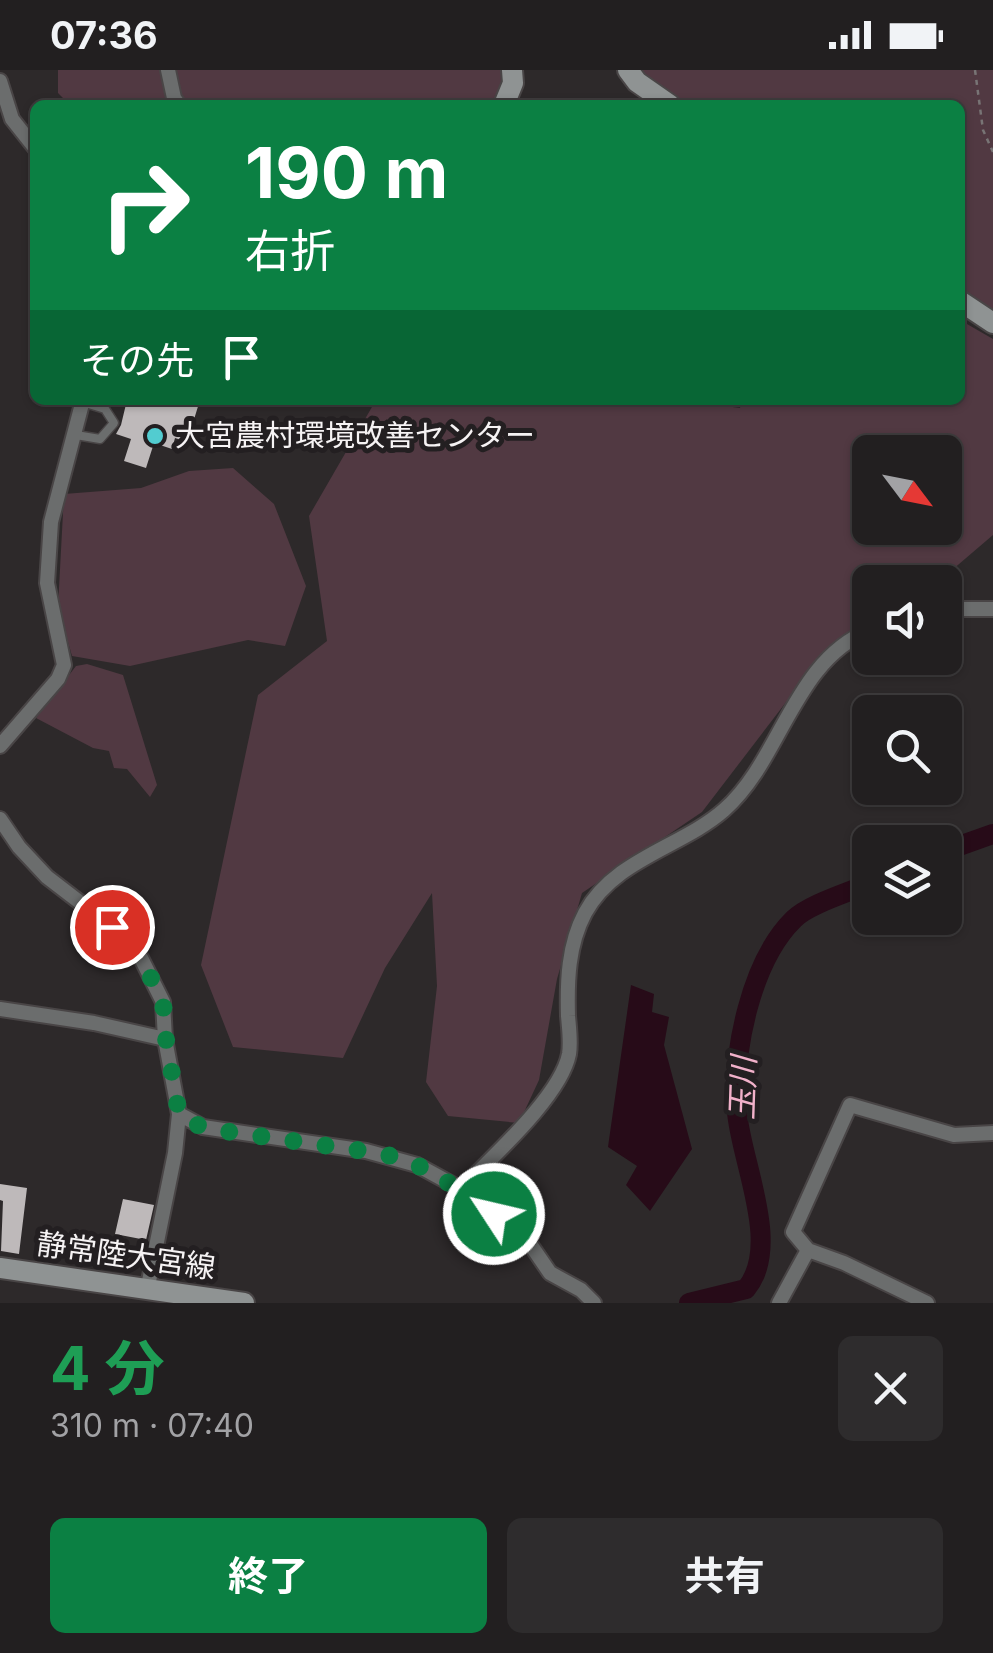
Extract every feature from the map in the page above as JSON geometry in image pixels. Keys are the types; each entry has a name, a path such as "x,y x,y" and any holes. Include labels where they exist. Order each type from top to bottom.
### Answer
{"main road":[{"path":"506,100 513,83 512,70"},
{"path":"628,70 637,82 663,100"},
{"path":"965,304 993,323"},
{"name":"静常陸大宮線","path":"4,1271 244,1303"}],"street":[{"path":"168,70 176,100"},
{"path":"0,81 12,118 30,141"},
{"path":"0,746 58,679 64,665 51,611 48,568 54,504 81,405"},
{"path":"962,609 993,609"},
{"path":"461,1190 542,1102 562,1073 569,1052 570,955 585,912 624,870 724,810 748,781 813,676 837,650 852,641"},
{"path":"0,819 18,847 47,877 112,927 141,958 163,1002 179,1114 175,1153 147,1290"},
{"path":"0,1008 166,1039"},
{"path":"927,1303 808,1250 794,1232 850,1104 954,1135 993,1134"},
{"path":"179,1114 203,1128 385,1154 417,1165 461,1190 526,1238 550,1273 581,1290 594,1303"},
{"path":"779,1303 808,1250"}],"lane":[{"path":"76,435 100,439 114,424 105,409 94,405"}],"path":[{"path":"976,70 983,130 993,152"}],"shaded area":[{"path":"58,70 512,70 505,100 65,100 58,93"},
{"path":"628,70 993,70 993,323 965,304 965,100 664,100"},
{"path":"965,323 993,339 993,535 958,565 852,565 852,635 826,650 702,812 582,893 557,979 539,1080 519,1123 448,1116 426,1082 437,986 432,893 385,968 343,1058 233,1047 201,965 258,695 327,641 309,516 373,405 965,405"},
{"path":"233,468 274,504 306,586 285,646 248,640 130,666 72,656 58,607 64,494 141,488 189,471"},
{"path":"87,664 123,675 157,785 150,797 127,769 114,768 109,751 93,748 36,718 76,666"},
{"path":"631,985 654,994 652,1012 669,1017 664,1045 692,1149 650,1211 626,1185 637,1166 608,1147"}],"building":[{"name":"大宮農村環境改善センター","path":"126,405 198,405 187,442 175,438 172,449 154,443 146,468 124,461 131,439 116,434"},
{"path":"0,1184 27,1188 19,1254 1,1251"},
{"path":"123,1199 154,1205 146,1240 115,1234"}],"waterway":[{"name":"玉川","path":"962,845 993,834"},
{"name":"玉川","path":"689,1303 746,1289 756,1271 760,1227 740,1132 736,1088 742,1036 756,983 766,958 794,919 819,903 852,890"}],"place":[{"name":"大宮農村環境改善センター","path":"155,436"}],"route":[{"path":"112,927 141,958 163,1002 179,1114 203,1128 385,1154 417,1165 494,1214"}]}
